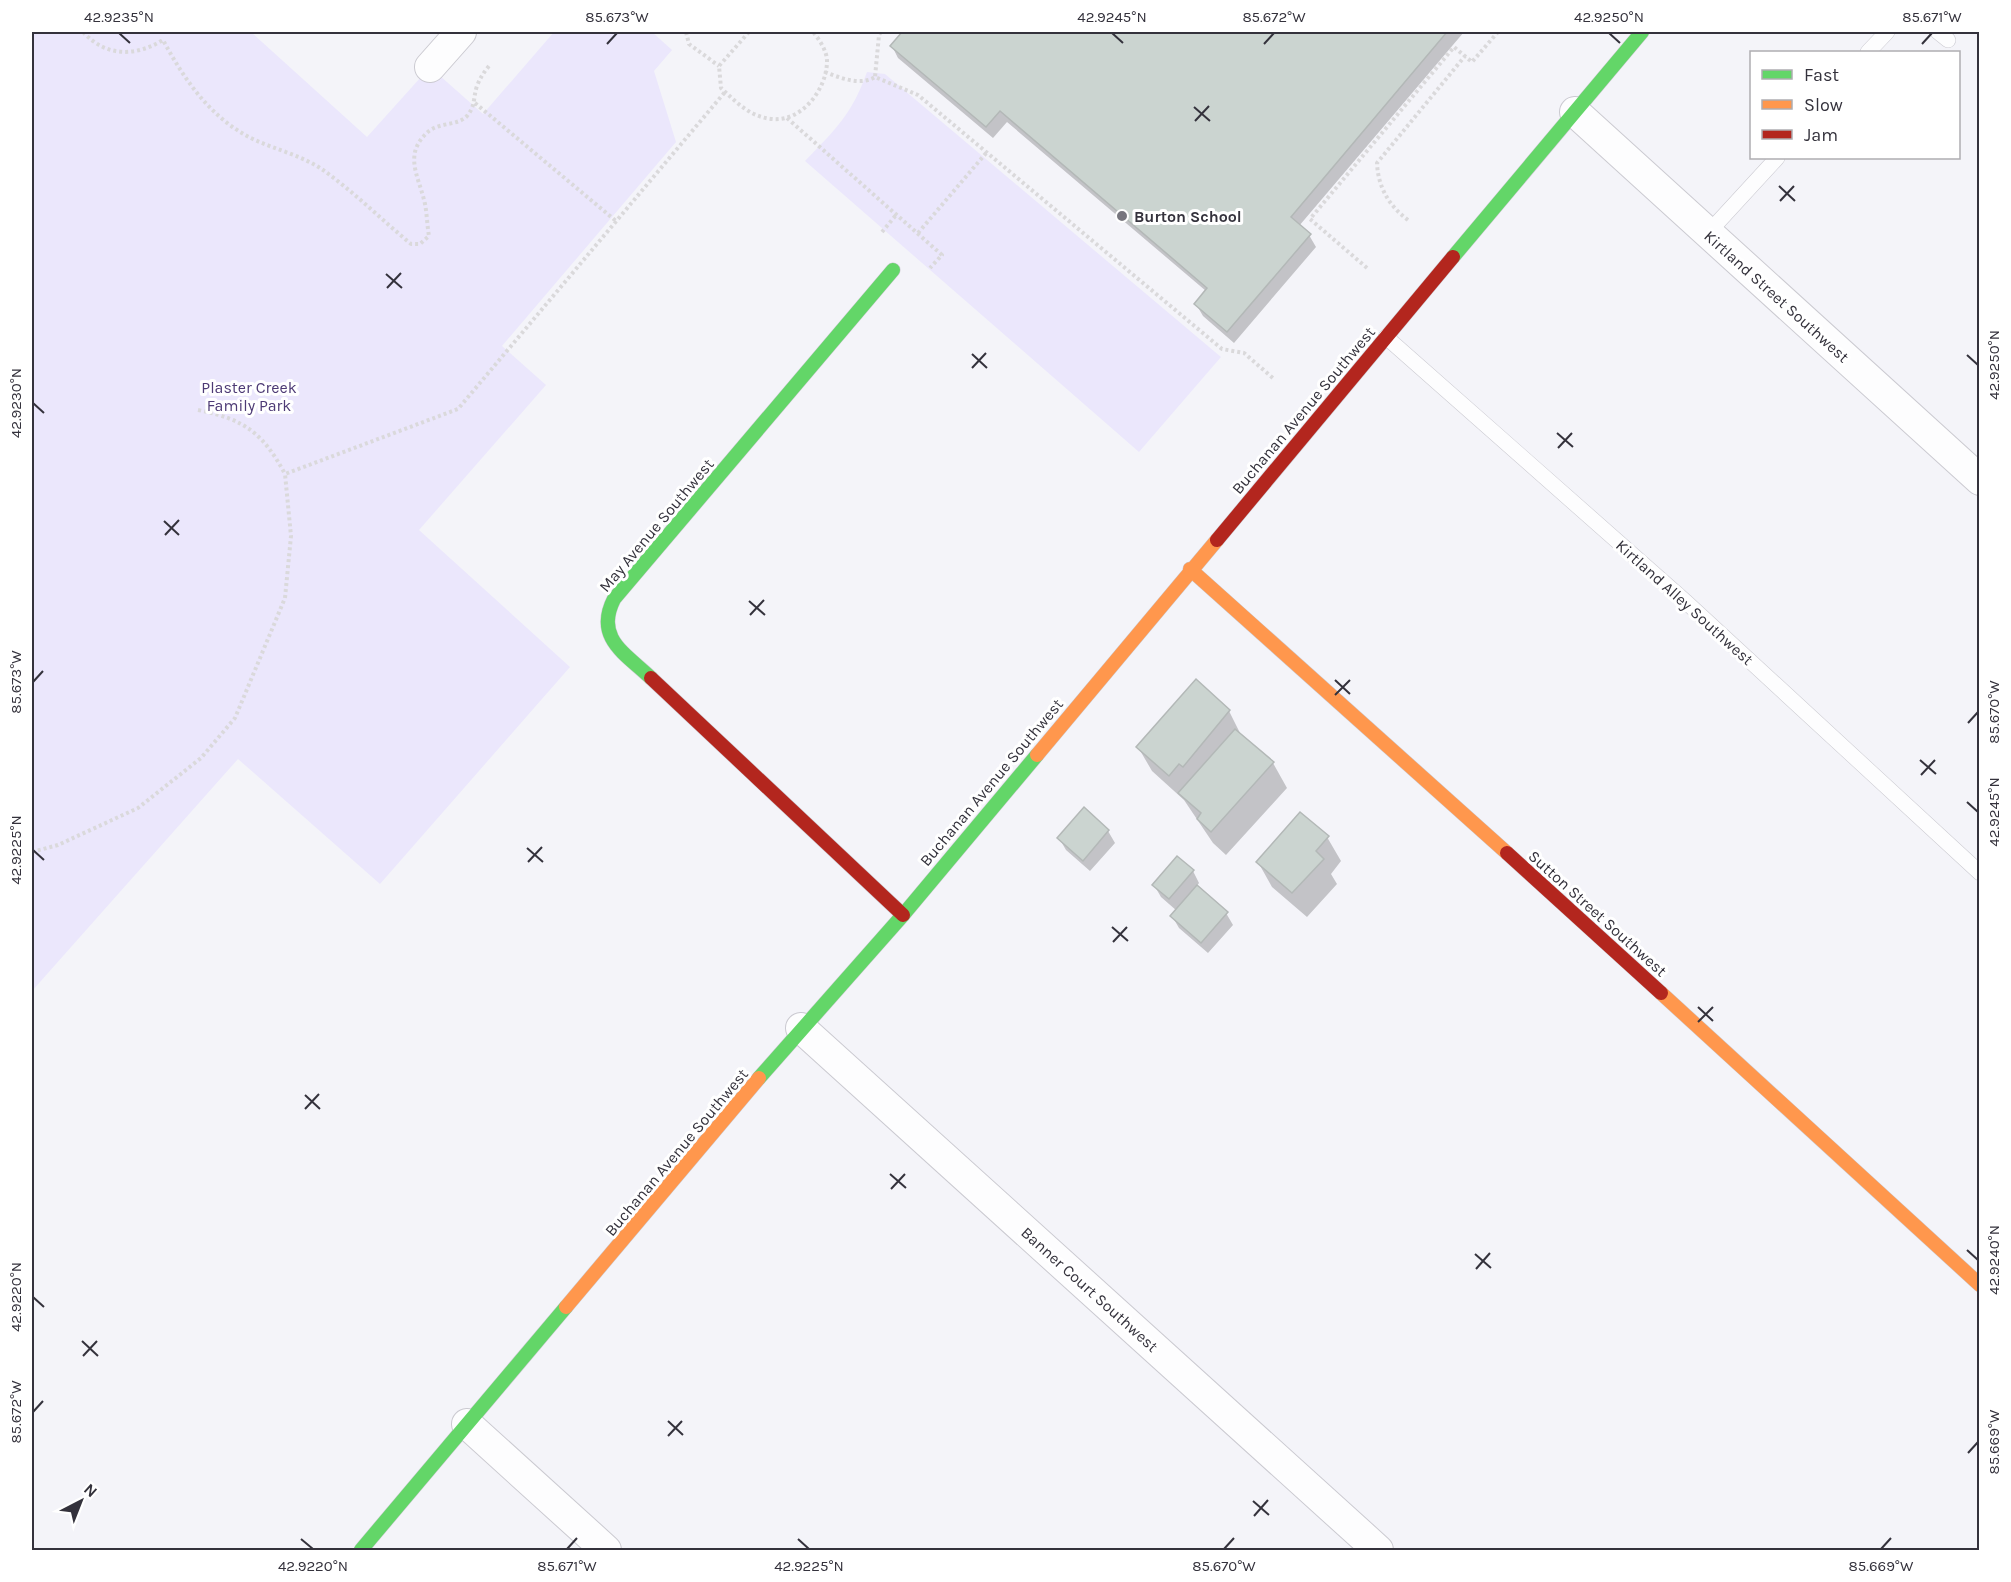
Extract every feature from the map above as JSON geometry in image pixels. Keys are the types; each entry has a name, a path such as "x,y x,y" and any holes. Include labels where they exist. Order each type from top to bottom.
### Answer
{"street":[{"path":"430,67 460,32"},
{"name":"Buchanan Avenue Southwest","path":"361,1551 801,1029 903,915 1642,32"},
{"name":"Kirtland Street Southwest","path":"1575,112 1980,480"},
{"name":"May Avenue Southwest","path":"893,270 614,599 606,620 606,633 903,915"},
{"name":"Sutton Street Southwest","path":"1191,569 1534,877 1980,1285"},
{"name":"Banner Court Southwest","path":"801,1029 1378,1551"},
{"path":"466,1424 606,1551"}],"lane":[{"path":"1869,51 1887,32"},
{"path":"1708,233 1776,159"},
{"name":"Kirtland Alley Southwest","path":"1386,337 1685,600 1980,873"}],"path":[{"path":"83,32 95,43 122,53 136,52 163,40 193,89 225,122 254,139 322,169 411,244 420,244 429,236 425,204 412,161 414,152 429,132 437,126 463,120 475,104 477,85 489,66"},
{"path":"686,32 689,44 719,66"},
{"path":"749,32 719,66 721,88 745,110 771,119 787,118 811,101 824,82 827,59 813,32"},
{"path":"875,77 881,32"},
{"path":"1367,268 1310,219 1454,47 1472,62 1498,32"},
{"path":"1408,220 1393,206 1381,187 1377,163 1465,56"},
{"path":"825,72 859,81 869,81 875,77"},
{"path":"875,77 918,95 1222,349 1244,353 1274,379"},
{"path":"285,474 458,410 725,92"},
{"path":"475,104 616,221"},
{"path":"787,118 942,255 926,273"},
{"path":"918,233 987,152"},
{"path":"882,232 896,215"},
{"path":"32,852 58,846 138,808 209,750 235,718 285,598 291,536 285,474 270,449 252,430 225,416 198,410"}],"green space":[{"name":"Plaster Creek Family Park","path":"32,32 251,32 367,137 430,67 483,114 554,32 652,32 672,50 654,71 676,142 502,346 546,385 419,530 570,667 380,884 238,759 32,991"},
{"path":"867,72 885,74 1221,357 1139,452 805,161 826,140 849,110"}],"building":[{"path":"902,32 1447,32 1291,217 1311,234 1227,332 1194,304 1207,288 1000,111 986,127 890,46"},
{"path":"1196,679 1230,710 1183,767 1179,764 1169,776 1136,747"},
{"path":"1235,729 1274,762 1211,832 1197,819 1201,813 1178,793"},
{"path":"1084,807 1109,830 1083,861 1057,838"},
{"path":"1300,812 1329,836 1316,851 1324,859 1292,893 1256,862"},
{"path":"1177,856 1194,870 1169,899 1152,885"},
{"path":"1197,885 1228,912 1201,943 1170,916"}],"traffic: fast":[{"path":"1453,257 1642,32"},
{"path":"651,678 623,653 610,635 609,613 614,599 893,270"},
{"path":"759,1078 903,915 1037,755"},
{"path":"361,1550 566,1307"}],"traffic: slow":[{"path":"1037,755 1217,540"},
{"path":"1190,569 1507,853"},
{"path":"1661,993 1980,1285"},
{"path":"566,1307 759,1078"}],"traffic: jam":[{"path":"1217,540 1453,257"},
{"path":"651,678 903,915"},
{"path":"1507,853 1661,993"}],"place":[{"name":"Burton School","path":"1122,216"}]}
